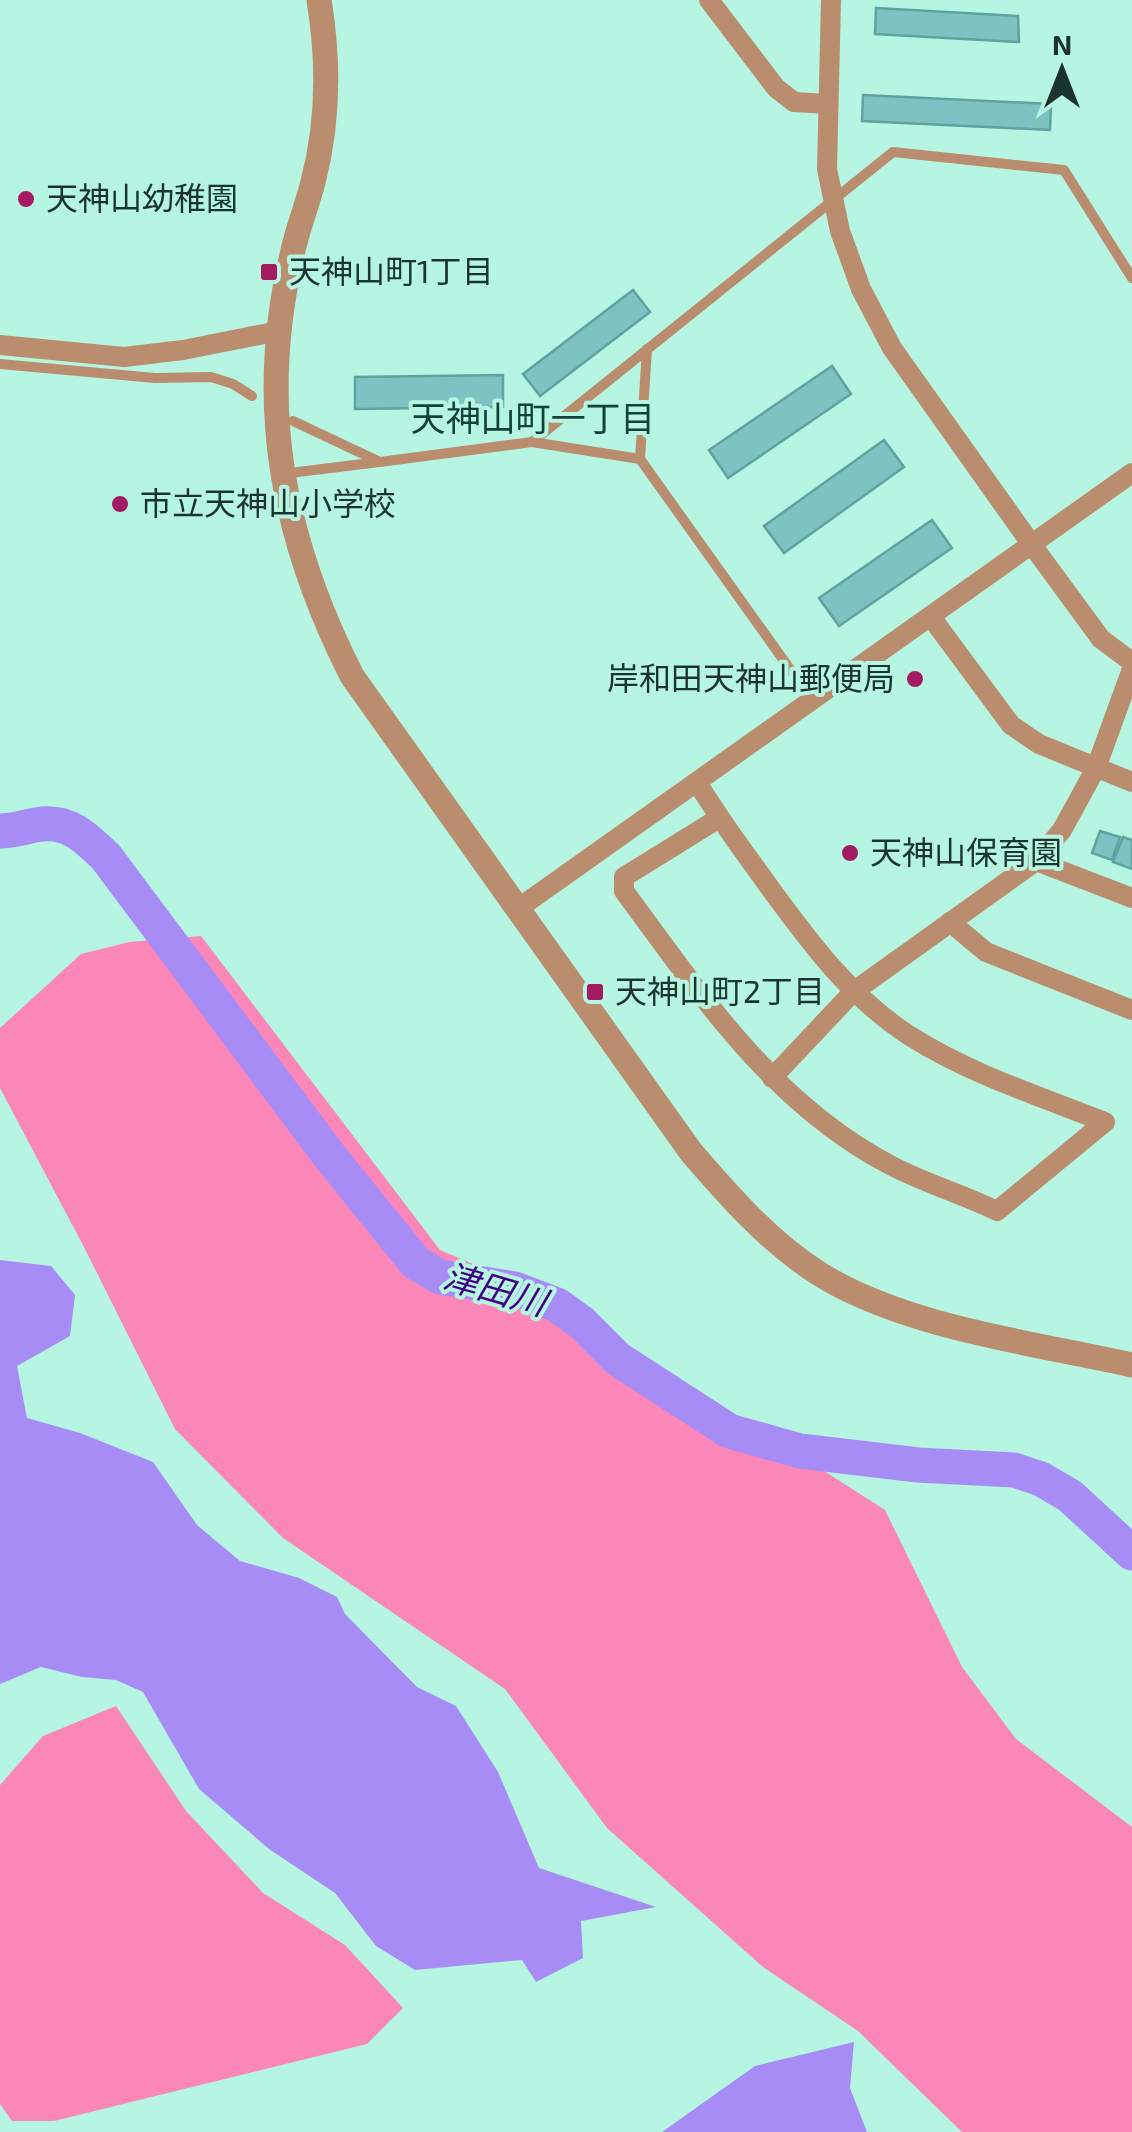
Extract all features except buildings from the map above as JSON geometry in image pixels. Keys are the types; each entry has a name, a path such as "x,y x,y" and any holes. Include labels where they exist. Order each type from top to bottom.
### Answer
{"street":[{"path":"318,0 328,79 324,128 292,253 279,331 276,382 282,474 299,551 330,632 352,676 692,1152 732,1199 778,1242 818,1273 871,1301 923,1318 1132,1365"},
{"path":"709,0 776,88 794,102 827,104"},
{"path":"772,1078 853,992 1036,861 1062,830 1096,768 1132,666 1101,638 1032,545 892,348 861,289 840,231 827,169 831,0"},
{"path":"0,344 124,357 279,331"},
{"path":"516,910 1132,472"},
{"path":"930,616 1012,725 1039,744 1132,782"},
{"path":"697,782 808,939 853,992 909,1035 967,1068 1105,1122 996,1210 891,1166 844,1136 772,1078 728,1032 624,891 624,877 719,818"},
{"path":"1036,861 1132,898"},
{"path":"950,922 986,952 1132,1010"}],"lane":[{"path":"532,442 893,152 1064,170 1132,278"},
{"path":"647,350 640,459 812,700"},
{"path":"0,364 155,378 211,377 252,396"},
{"path":"293,421 380,462"},
{"path":"282,474 532,442 640,459"}],"shaded area":[{"path":"201,936 440,1250 555,1299 885,1510 962,1667 1016,1739 1132,1827 1132,2132 962,2132 858,2031 763,1967 607,1828 505,1689 283,1538 175,1429 0,1088 0,1028 81,954 129,942"},
{"path":"0,1260 51,1266 75,1295 70,1336 17,1366 27,1418 80,1433 153,1462 197,1525 240,1561 299,1578 337,1597 345,1614 417,1687 456,1706 498,1772 539,1868 656,1907 581,1921 583,1958 536,1982 522,1960 415,1970 376,1946 335,1893 269,1849 199,1789 143,1692 116,1680 41,1667 0,1684"},
{"path":"116,1706 186,1811 263,1893 345,1945 403,2008 367,2044 54,2121 12,2121 0,2104 0,1785 43,1736"},
{"path":"854,2042 850,2088 867,2132 662,2132 755,2066"}],"waterway":[{"name":"津田川","path":"0,831 61,825 106,857 331,1158 416,1263 440,1277 515,1289 557,1305 582,1323 618,1359 729,1431 800,1451 918,1465 1014,1470 1041,1479 1070,1496 1132,1553"}],"place":[{"name":"天神山幼稚園","path":"26,199"},
{"name":"天神山町1丁目","path":"269,272"},
{"name":"市立天神山小学校","path":"120,504"},
{"name":"岸和田天神山郵便局","path":"915,679"},
{"name":"天神山保育園","path":"850,853"},
{"name":"天神山町2丁目","path":"595,992"}],"district":[{"name":"天神山町一丁目","path":"533,419"}]}
